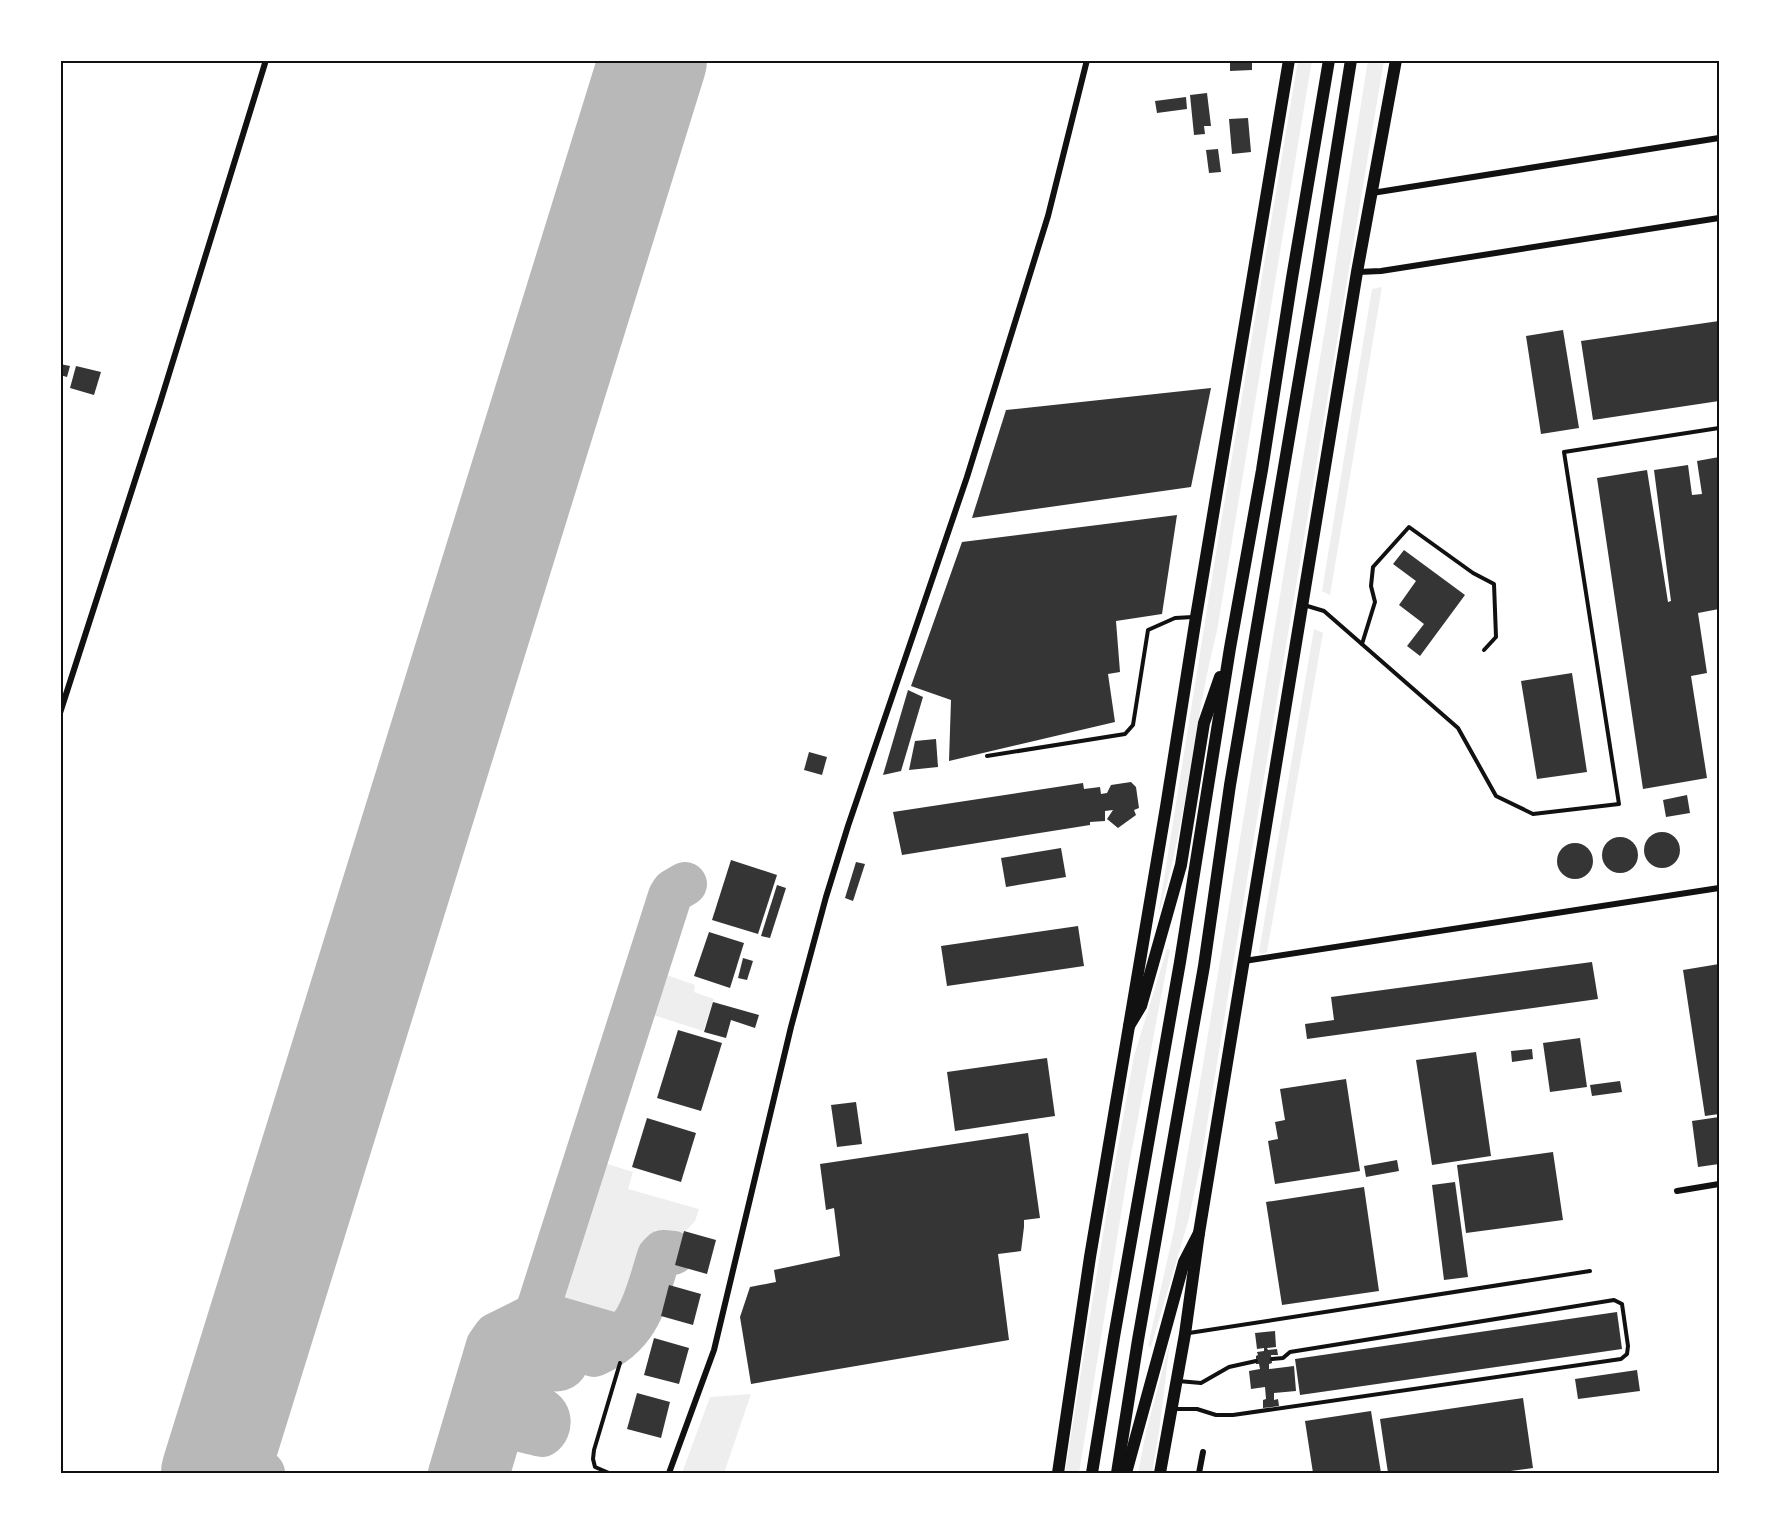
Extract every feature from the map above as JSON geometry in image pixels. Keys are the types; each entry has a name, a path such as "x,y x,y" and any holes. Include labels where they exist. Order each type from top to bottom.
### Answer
{"main road":[{"path":"1058,1473 1090,1257 1289,60"},
{"path":"1092,1473 1180,962 1230,648 1262,470 1329,60"},
{"path":"1117,1473 1135,1355 1204,966 1230,785 1351,60"},
{"path":"1160,1473 1185,1334 1199,1233 1357,272 1396,60"},
{"path":"1129,1026 1141,1006 1181,866 1204,723 1230,648"},
{"path":"1126,1473 1184,1262 1199,1233"}],"street":[{"path":"60,713 266,60"},
{"path":"669,1473 714,1350 788,1038 826,897 977,443 1048,216 1087,60"},
{"path":"1371,193 1719,138"},
{"path":"1357,272 1381,271 1719,218"},
{"path":"1244,961 1719,888"},
{"path":"1677,1191 1719,1184"},
{"path":"1199,1473 1203,1452"}],"lane":[{"path":"1303,605 1324,611 1458,728 1496,796 1533,814 1619,804 1564,452 1719,428"},
{"path":"1362,644 1375,602 1371,586 1373,567 1409,527 1473,573 1494,584 1496,637 1484,650"},
{"path":"987,756 1125,734 1133,725 1148,630 1175,618 1196,617"},
{"path":"1185,1334 1590,1270"},
{"path":"1172,1409 1197,1409 1216,1415 1233,1415 1621,1359 1627,1354 1628,1346 1626,1318 1622,1304 1614,1300 1290,1352 1283,1358 1272,1359"},
{"path":"1176,1381 1201,1383 1229,1366 1256,1361"},
{"path":"609,1473 596,1467 593,1459 620,1363"}],"shaded area":[{"path":"1298,60 1312,60 1217,631 1176,845 1158,916 1216,553"},
{"path":"1368,60 1384,60 1201,1161 1188,1222 1151,1347 1148,1346 1174,1230 1198,1095"},
{"path":"1382,287 1330,595 1322,591 1372,289"},
{"path":"1314,629 1323,633 1267,952 1262,954 1259,952"},
{"path":"1167,949 1170,950 1129,1165 1079,1473 1065,1473 1134,1056"},
{"path":"661,973 695,985 694,992 714,999 703,1031 647,1013"},
{"path":"601,1162 633,1172 628,1189 699,1209 695,1221 680,1237 655,1230 625,1322 608,1324 556,1307"},
{"path":"1170,1342 1152,1473 1138,1473 1146,1432"},
{"path":"751,1394 724,1473 682,1473 710,1397"}],"building":[{"path":"1230,60 1252,60 1252,70 1230,71"},
{"path":"1207,93 1211,126 1204,126 1205,134 1194,135 1190,95"},
{"path":"1186,97 1187,109 1157,113 1155,101"},
{"path":"1248,118 1251,152 1232,154 1229,119"},
{"path":"1218,149 1221,172 1209,173 1206,150"},
{"path":"1719,321 1719,401 1593,420 1581,341"},
{"path":"1563,330 1579,428 1541,434 1526,336"},
{"path":"60,364 70,366 67,377 60,375"},
{"path":"76,366 101,372 94,395 70,388"},
{"path":"1211,388 1191,487 972,518 1006,410"},
{"path":"1719,457 1719,609 1698,613 1707,673 1691,676 1707,778 1643,789 1597,478 1647,470 1668,602 1671,601 1654,470 1688,465 1692,495 1702,494 1697,461"},
{"path":"1177,515 1162,614 1116,621 1120,672 1108,674 1115,722 949,761 951,700 911,686 962,542"},
{"path":"1404,550 1465,595 1420,656 1407,646 1424,624 1399,605 1416,581 1393,564"},
{"path":"1572,673 1587,772 1537,779 1521,681"},
{"path":"908,690 923,697 901,771 883,775"},
{"path":"936,739 938,767 909,770 915,741"},
{"path":"809,752 827,757 822,775 804,770"},
{"path":"1131,782 1136,787 1139,808 1134,810 1136,815 1118,828 1107,819 1113,810 1105,811 1105,821 1090,822 1090,825 902,855 893,812 1083,783 1084,789 1100,787 1101,794 1107,793 1111,785"},
{"path":"1687,795 1690,813 1666,817 1663,800"},
{"path":"1662,832 1675,837 1680,850 1675,863 1662,868 1649,863 1644,850 1649,837"},
{"path":"1620,837 1633,842 1638,855 1633,868 1620,873 1607,868 1602,855 1607,842"},
{"path":"1575,843 1588,848 1593,861 1588,874 1575,879 1562,874 1557,861 1562,848"},
{"path":"1061,848 1066,877 1006,887 1001,858"},
{"path":"731,860 777,875 758,934 712,920"},
{"path":"856,862 865,864 853,901 845,898"},
{"path":"777,885 786,888 770,938 761,936"},
{"path":"1078,926 1084,966 947,986 941,946"},
{"path":"709,932 744,943 730,988 694,976"},
{"path":"743,958 753,961 747,980 738,978"},
{"path":"1592,962 1598,999 1307,1039 1305,1024 1334,1020 1331,997"},
{"path":"1719,964 1719,1114 1705,1116 1683,970"},
{"path":"713,1002 759,1015 755,1028 731,1020 726,1038 704,1032"},
{"path":"678,1030 722,1043 701,1111 657,1098"},
{"path":"1580,1038 1587,1087 1550,1092 1543,1043"},
{"path":"1532,1049 1533,1059 1512,1062 1511,1051"},
{"path":"1476,1052 1491,1156 1432,1165 1416,1060"},
{"path":"1047,1058 1055,1116 955,1131 947,1072"},
{"path":"1346,1079 1360,1171 1275,1184 1268,1141 1278,1139 1275,1122 1285,1120 1280,1089"},
{"path":"1620,1081 1622,1092 1592,1096 1590,1085"},
{"path":"856,1102 862,1144 837,1147 831,1105"},
{"path":"1719,1117 1719,1164 1698,1167 1692,1121"},
{"path":"647,1118 696,1133 681,1182 632,1167"},
{"path":"1028,1133 1040,1218 1024,1220 1021,1251 998,1254 1009,1340 751,1384 740,1317 750,1287 776,1282 774,1270 840,1256 834,1208 826,1210 820,1164"},
{"path":"1553,1152 1563,1220 1466,1233 1457,1165"},
{"path":"1397,1160 1399,1171 1366,1177 1364,1166"},
{"path":"1455,1182 1468,1277 1444,1280 1432,1185"},
{"path":"1364,1187 1379,1291 1282,1305 1266,1202"},
{"path":"684,1231 716,1240 707,1274 675,1265"},
{"path":"669,1285 701,1294 693,1325 661,1316"},
{"path":"1617,1312 1622,1349 1300,1395 1295,1359"},
{"path":"1275,1331 1276,1347 1267,1348 1268,1350 1277,1349 1278,1355 1271,1355 1272,1363 1269,1364 1269,1369 1294,1366 1296,1391 1274,1393 1274,1400 1278,1399 1279,1406 1263,1408 1263,1400 1266,1399 1265,1387 1251,1389 1249,1371 1260,1369 1259,1364 1256,1364 1256,1356 1257,1352 1264,1351 1264,1348 1257,1349 1255,1333"},
{"path":"654,1338 689,1348 679,1384 644,1375"},
{"path":"1637,1370 1640,1391 1578,1399 1575,1379"},
{"path":"637,1393 670,1402 661,1438 627,1429"},
{"path":"1523,1398 1533,1468 1495,1473 1388,1473 1380,1419"},
{"path":"1371,1411 1381,1473 1313,1473 1305,1421"}],"taxiway":[{"path":"488,1473 522,1359 670,896 673,891 685,884"},
{"path":"594,1355 610,1347 632,1326 645,1301 659,1256 663,1252 673,1253"},
{"path":"450,1473 488,1345 495,1335 531,1317 547,1315 612,1334"},
{"path":"538,1360 550,1368 560,1369 567,1363 569,1348"},
{"path":"477,1411 499,1423 542,1435 549,1424 545,1412 535,1407 522,1409"},
{"path":"233,1414 237,1441 243,1455 263,1473"}],"runway":[{"path":"215,1473 653,60"}]}
